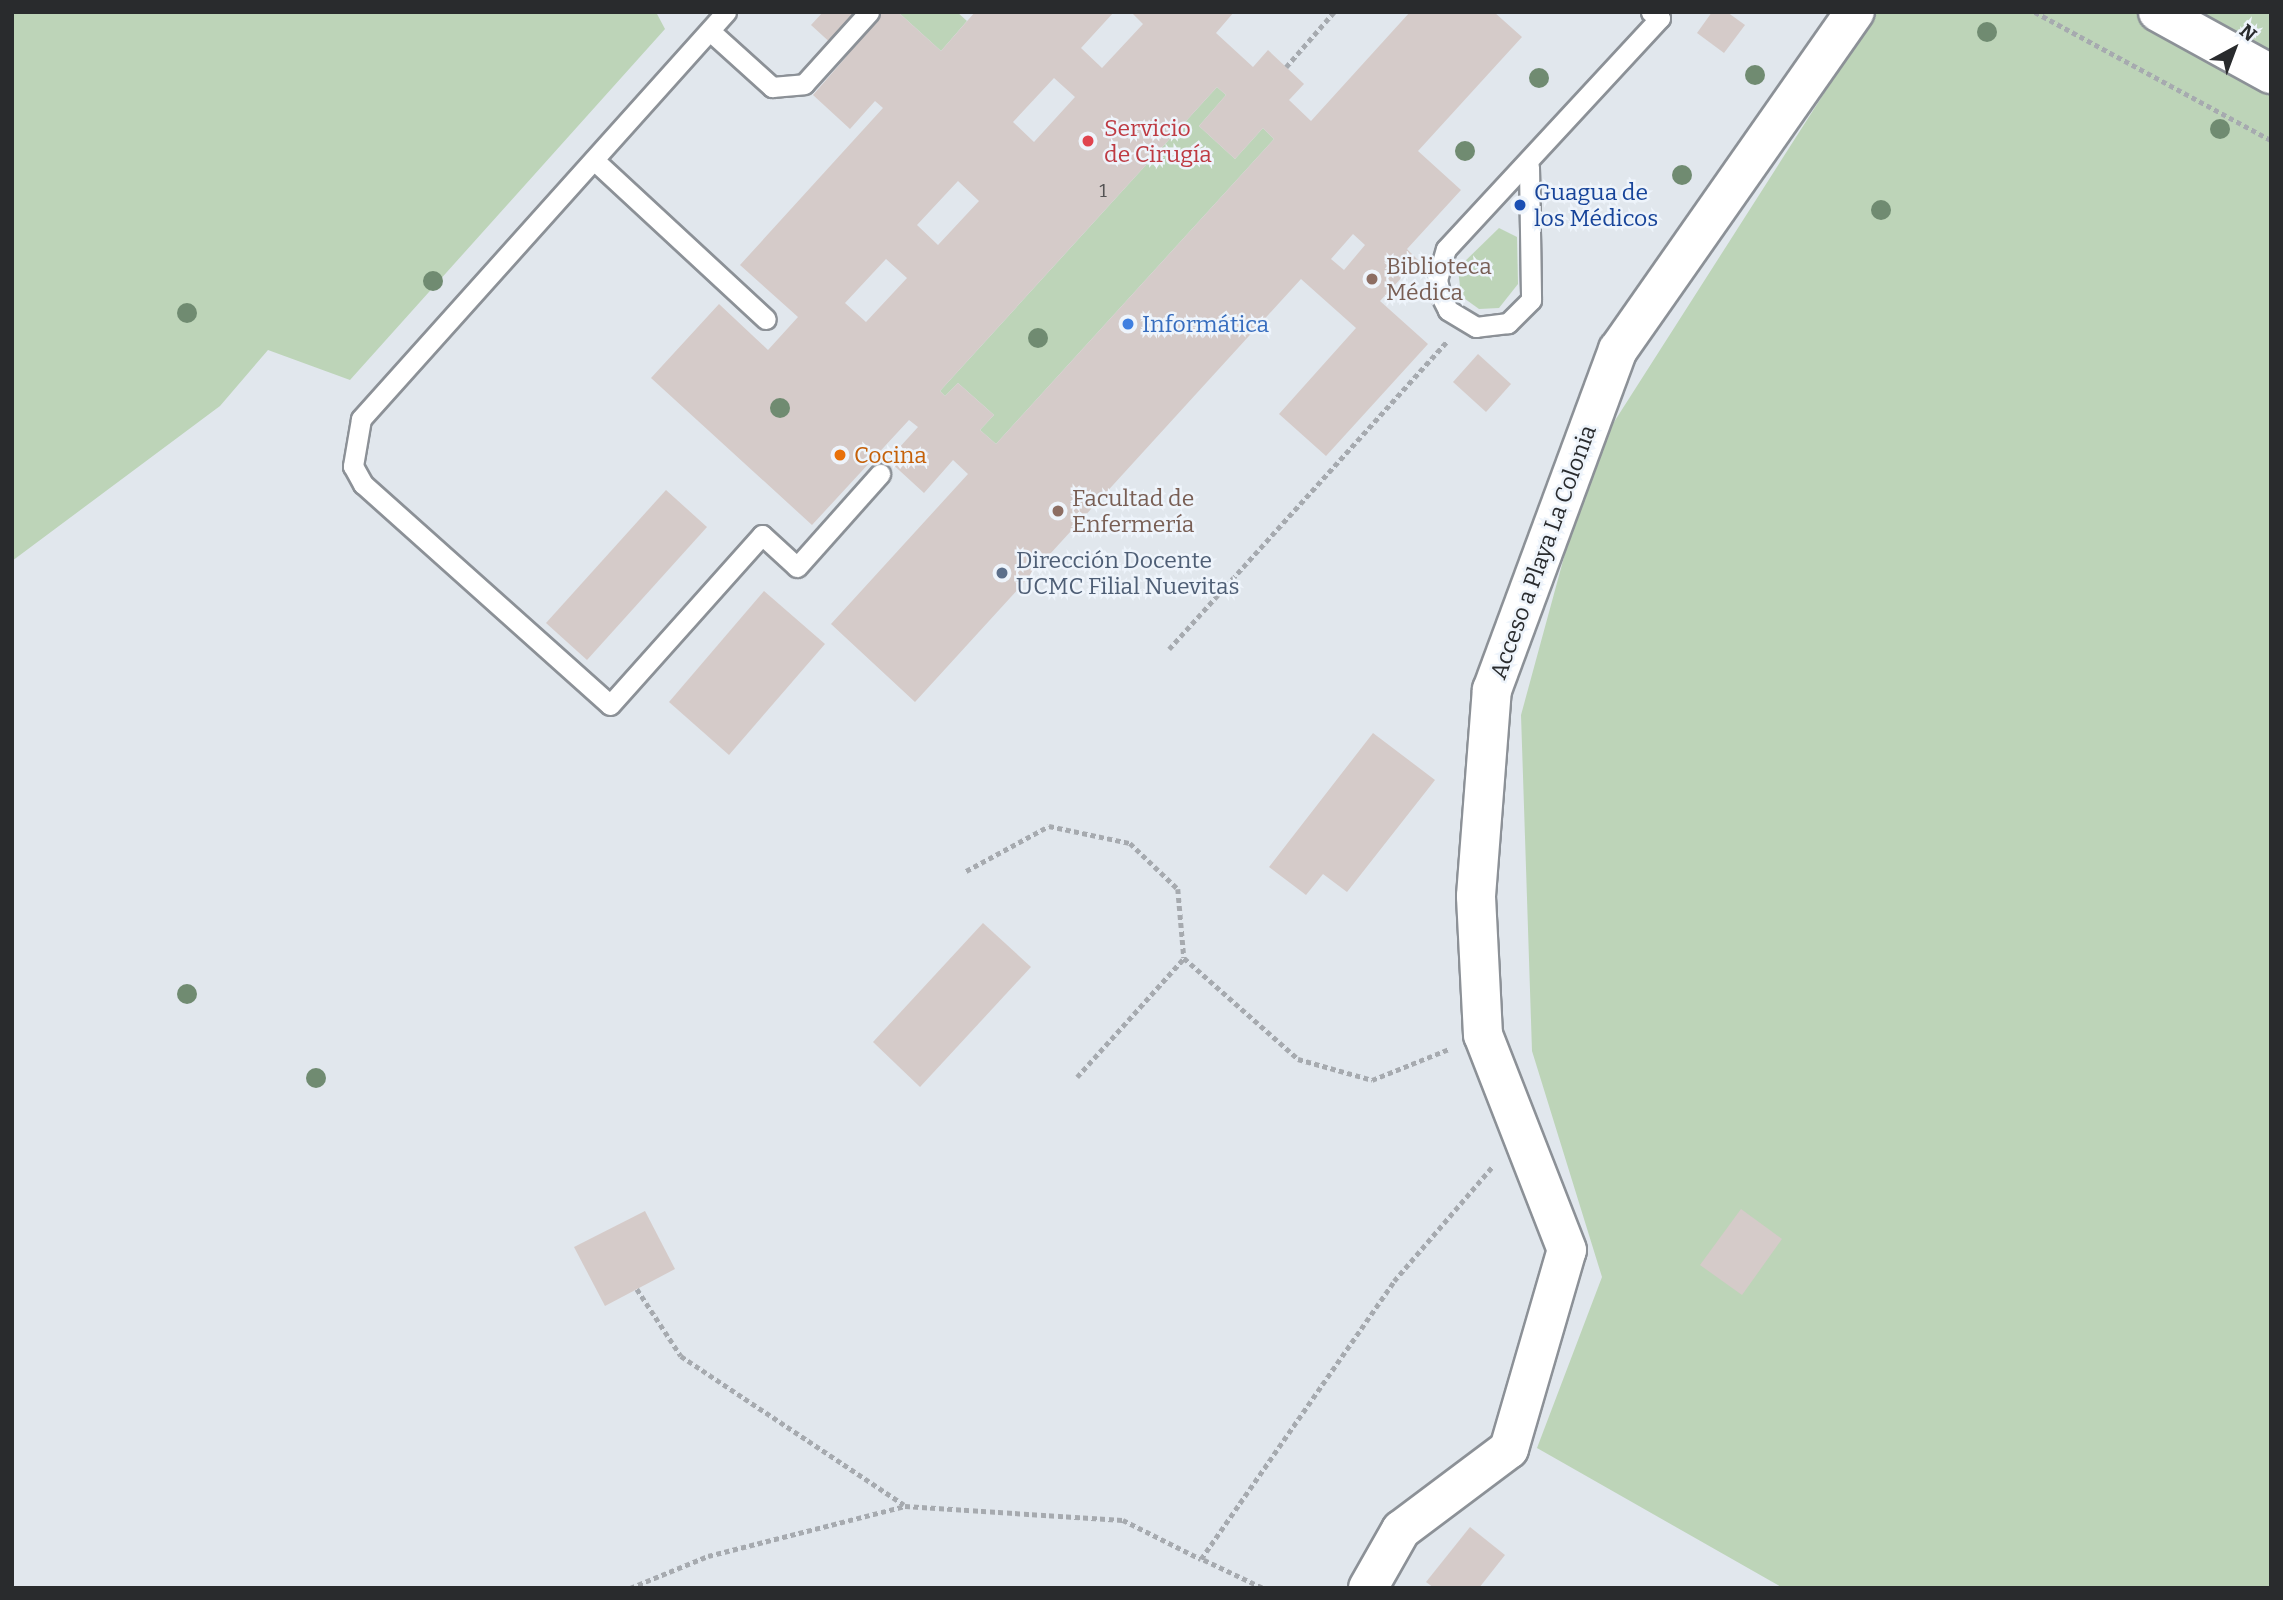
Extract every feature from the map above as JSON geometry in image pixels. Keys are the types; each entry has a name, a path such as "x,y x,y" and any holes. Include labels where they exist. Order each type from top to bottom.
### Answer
{"main road":[{"name":"Acceso a Playa La Colonia","path":"1368,1588 1401,1530 1509,1449 1567,1250 1483,1035 1476,896 1492,690 1618,350 1855,12"},
{"path":"2158,12 2271,74"}],"lane":[{"path":"726,12 362,419 353,466 363,484 610,705 762,535 797,567 880,474"},
{"path":"710,31 772,87 804,84 869,12"},
{"path":"1529,167 1531,300 1500,326 1461,321 1441,296 1439,264 1529,167 1660,18 1651,12"},
{"path":"594,160 766,319"}],"path":[{"path":"1286,67 1334,12"},
{"path":"2035,12 2271,140"},
{"path":"1169,649 1433,362 1461,321"},
{"path":"966,871 1049,826 1130,842 1178,889 1184,958 1298,1059 1372,1080 1483,1035"},
{"path":"1077,1077 1184,958"},
{"path":"1201,1559 1394,1281 1521,1134"},
{"path":"637,1289 681,1356 905,1506"},
{"path":"629,1588 708,1556 905,1506 1123,1520 1262,1588"}],"green space":[{"path":"12,12 656,12 665,29 350,380 268,350 220,406 12,561"},
{"path":"898,12 957,12 967,21 941,51"},
{"path":"1876,12 2271,12 2271,1588 1783,1588 1537,1448 1602,1277 1532,1051 1521,715 1591,458"},
{"path":"1217,87 1226,95 1199,126 1235,159 1263,128 1274,139 996,444 980,430 994,415 958,383 945,396 940,391"},
{"path":"1499,228 1517,237 1518,284 1499,308 1479,309 1461,296 1458,268"}],"building":[{"path":"823,12 898,12 941,51 975,12 1114,12 1081,48 1102,68 1143,24 1131,12 1234,12 1216,33 1253,67 1268,50 1304,84 1289,100 1311,121 1410,12 1494,12 1522,37 1418,151 1461,190 1407,249 1418,260 1380,301 1428,344 1326,456 1279,414 1356,328 1301,279 915,702 831,624 968,474 953,460 924,493 888,460 918,427 909,420 812,525 651,378 719,304 768,350 798,317 740,265 883,108 875,101 850,129 813,95 846,57 811,25","holes":["1054,78 1075,97 1034,142 1013,122","1217,87 1226,95 1199,126 1235,159 1263,128 1274,139 996,444 980,430 994,415 958,383 945,396 940,391","958,181 979,201 938,245 917,225","1353,234 1365,245 1344,270 1331,259","886,259 907,278 866,322 845,303"]},
{"path":"1712,12 1727,12 1745,25 1724,53 1697,33"},
{"path":"1478,354 1511,384 1486,412 1453,382"},
{"path":"666,490 707,527 587,660 546,623"},
{"path":"764,591 825,644 729,755 669,702"},
{"path":"1373,733 1435,780 1347,892 1323,874 1306,895 1269,867"},
{"path":"983,923 1031,967 920,1087 873,1042"},
{"path":"1741,1209 1782,1239 1742,1295 1700,1265"},
{"path":"645,1211 675,1269 605,1306 574,1247"},
{"path":"1470,1527 1505,1555 1479,1588 1434,1588 1426,1582"}],"place":[{"name":"Servicio de Cirugía","path":"1088,141"},
{"name":"Guagua de los Médicos","path":"1520,205"},
{"name":"Biblioteca Médica","path":"1372,279"},
{"name":"Informática","path":"1128,324"},
{"name":"Cocina","path":"840,455"},
{"name":"Facultad de Enfermería","path":"1058,511"},
{"name":"Dirección Docente UCMC Filial Nuevitas","path":"1002,573"}]}
